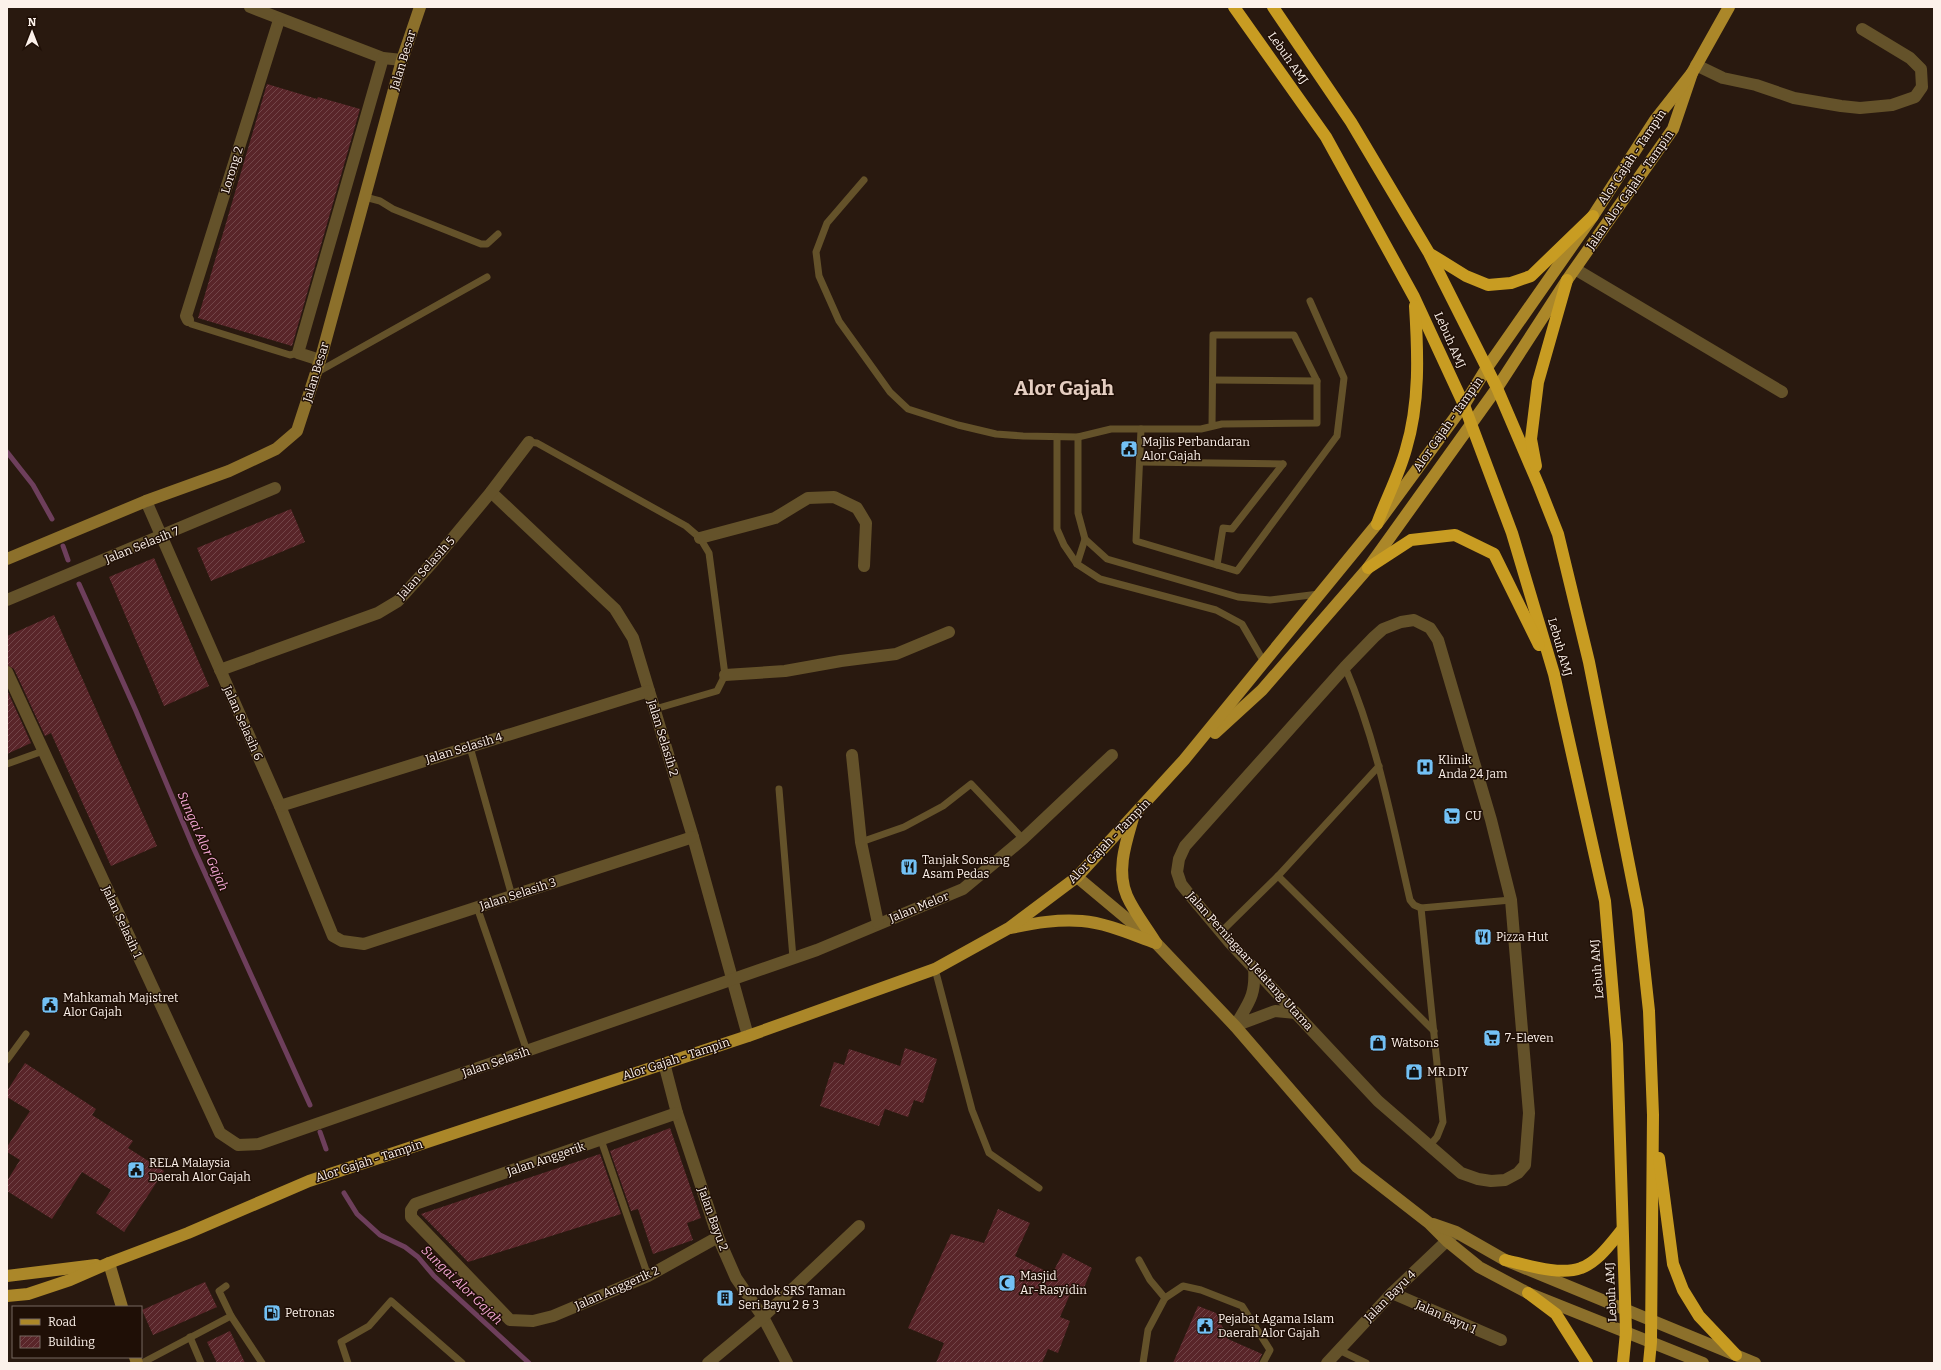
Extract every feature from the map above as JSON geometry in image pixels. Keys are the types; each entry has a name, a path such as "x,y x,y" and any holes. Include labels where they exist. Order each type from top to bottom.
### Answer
{"highway":[{"name":"Lebuh AMJ","path":"1234,7 1326,137 1414,297 1464,405 1512,533 1554,674 1605,901 1617,1044 1622,1230 1626,1309 1626,1332 1623,1363"},
{"name":"Lebuh AMJ","path":"1273,7 1351,122 1429,253 1486,369 1497,388 1558,534 1589,662 1638,910 1649,1011 1653,1115 1651,1342 1649,1363"},
{"path":"1429,253 1466,276 1488,285 1511,283 1531,276 1593,216"},
{"path":"1539,486 1531,439 1538,382 1567,280"},
{"path":"1376,524 1407,449 1417,392 1418,349 1414,297"},
{"path":"1368,568 1411,540 1455,534 1494,554 1554,674"},
{"path":"1653,1115 1673,1264 1683,1290 1699,1316 1736,1355"},
{"path":"1505,1260 1557,1271 1581,1268 1596,1259 1622,1230"},
{"path":"1528,1293 1556,1314 1587,1363"}],"main road":[{"path":"1694,69 1729,7"},
{"name":"Alor Gajah - Tampin","path":"7,1296 28,1294 70,1280 109,1263 188,1234 309,1181 748,1036 935,969 1009,928 1077,877 1184,760 1376,524 1464,405 1486,369 1593,216 1655,120 1694,69"},
{"name":"Jalan Alor Gajah - Tampin","path":"1567,280 1673,129 1694,69"},
{"name":"Alor Gajah - Tampin","path":"1184,760 1262,690 1368,568 1497,388 1567,280"},
{"path":"1134,815 1123,854 1122,875 1126,896 1156,943"},
{"path":"1009,928 1055,920 1083,921 1111,927 1156,943"},
{"name":"Alor Gajah - Tampin","path":"7,1276 109,1263"}],"street":[{"path":"251,7 279,20 383,58 402,60"},
{"name":"Jalan Besar","path":"7,559 146,501 229,471 276,449 297,431 320,360 402,60 420,7"},
{"name":"Lorong 2","path":"188,320 186,316 279,20"},
{"path":"1694,69 1723,78 1756,85 1794,98 1840,106 1860,108 1892,105 1915,97 1922,87 1921,69 1910,58 1862,28"},
{"path":"320,360 298,353 383,58"},
{"path":"1574,269 1782,392"},
{"name":"Jalan Selasih 5","path":"220,670 378,613 398,601 432,563 491,492 529,442"},
{"name":"Jalan Selasih 7","path":"7,600 275,488"},
{"name":"Jalan Selasih 2","path":"491,492 615,609 633,638 693,837 748,1036"},
{"path":"700,538 775,518 808,498 834,496 857,508 866,522 864,566"},
{"name":"Jalan Selasih 6","path":"146,501 280,806 333,936 342,941"},
{"name":"Jalan Perniagaan Jelatang Utama","path":"1414,620 1430,628 1438,640 1491,820 1511,900 1529,1113 1524,1165 1518,1173 1505,1180 1491,1181 1478,1179 1461,1173 1378,1101 1221,932 1181,884 1177,872 1179,859 1185,846 1345,667 1383,629 1401,622 1414,620"},
{"path":"725,675 785,671 841,661 896,654 949,632"},
{"name":"Jalan Selasih 1","path":"7,672 220,1133 238,1145 259,1144"},
{"name":"Jalan Selasih 4","path":"280,806 649,691"},
{"path":"852,755 861,842 878,923"},
{"name":"Jalan Melor","path":"733,979 817,950 878,923 963,889 1023,839 1112,755"},
{"name":"Jalan Selasih 3","path":"342,941 364,944 693,837"},
{"path":"1077,877 1156,943 1235,1026 1357,1167 1429,1223 1452,1237 1505,1260 1755,1363"},
{"path":"1235,1026 1250,1001 1255,986 1254,967"},
{"name":"Jalan Selasih","path":"259,1144 733,979"},
{"path":"1235,1026 1275,1011 1296,1013"},
{"name":"Jalan Bayu 2","path":"664,1063 677,1113 718,1237 736,1278 763,1317 787,1363"},
{"name":"Jalan Anggerik","path":"510,1320 411,1217 415,1204 677,1113"},
{"path":"708,1363 763,1317 858,1226"},
{"name":"Jalan Anggerik 2","path":"510,1320 533,1321 553,1316 648,1276 718,1237"},
{"path":"1452,1237 1479,1267 1528,1293 1703,1363"},
{"name":"Jalan Bayu 4","path":"1327,1363 1392,1293 1452,1237"},
{"path":"109,1263 122,1306"},
{"name":"Jalan Bayu 1","path":"1392,1293 1501,1340"}],"lane":[{"path":"864,180 827,223 816,252 819,276 839,321 890,392 908,409 958,425 996,434 1057,437 1078,437 1111,429 1201,429 1222,424 1317,423 1317,382 1294,335 1213,335 1212,426"},
{"path":"365,197 380,201 393,209 481,244 487,244 498,234"},
{"path":"316,373 487,277"},
{"path":"1141,429 1136,541 1237,571 1337,436 1344,378 1310,301"},
{"path":"188,320 191,324 290,355 298,353"},
{"path":"1213,380 1317,382"},
{"path":"1057,437 1057,529 1064,545 1076,564 1100,579 1216,610 1242,624 1264,662"},
{"path":"1078,437 1078,513 1085,539 1107,558 1238,597 1270,600 1320,594"},
{"path":"529,442 537,443 686,526 700,538 709,553 725,675 717,691 655,709"},
{"path":"1140,462 1283,464 1232,529 1223,528 1217,565"},
{"path":"1076,564 1085,539"},
{"path":"1345,667 1357,695 1379,766 1410,900 1414,905 1421,908 1511,900"},
{"path":"470,747 512,896"},
{"path":"7,764 43,751"},
{"path":"1221,932 1278,876 1379,766"},
{"path":"861,842 904,827 943,806 972,784 1023,839"},
{"path":"779,789 793,958"},
{"path":"1278,876 1434,1031"},
{"path":"477,907 526,1051"},
{"path":"1421,908 1443,1122 1438,1137 1429,1146"},
{"path":"935,969 972,1110 989,1152 1039,1188"},
{"path":"7,1060 26,1034"},
{"path":"601,1140 648,1276"},
{"path":"1139,1260 1150,1280 1165,1298"},
{"path":"226,1286 219,1291 231,1316 262,1363"},
{"path":"1143,1363 1148,1330 1165,1298 1183,1286 1201,1290 1242,1306 1270,1350 1263,1363"},
{"path":"348,1363 341,1342 369,1326 391,1301 462,1363"},
{"path":"142,1363 231,1316"},
{"path":"190,1337 201,1363"},
{"path":"1339,1350 1366,1363"}],"building":[{"path":"267,84 317,99 318,97 360,109 292,346 198,318"},
{"path":"291,509 305,542 211,581 197,548"},
{"path":"154,558 209,686 164,706 109,577"},
{"path":"54,615 157,846 111,866 51,733 45,736 14,669 7,665 7,636"},
{"path":"7,690 31,743 7,754"},
{"path":"905,1048 937,1059 923,1103 914,1100 908,1117 885,1109 879,1126 820,1106 834,1062 844,1065 849,1049 900,1066"},
{"path":"25,1063 96,1109 92,1115 133,1141 128,1148 164,1171 124,1232 96,1213 111,1190 82,1172 52,1219 7,1191 7,1181 20,1160 7,1152 7,1147 30,1111 7,1097 7,1091"},
{"path":"670,1128 701,1218 687,1223 693,1240 653,1254 638,1209 631,1211 610,1151"},
{"path":"600,1154 621,1214 468,1262 421,1214"},
{"name":"Masjid Ar-Rasyidin","path":"998,1209 1030,1223 1015,1256 1052,1274 1063,1253 1092,1268 1081,1295 1071,1292 1060,1317 1070,1321 1058,1353 1048,1349 1042,1363 936,1363 944,1343 908,1328 951,1234 984,1243"},
{"path":"205,1282 217,1307 153,1335 142,1310"},
{"name":"Pejabat Agama Islam Daerah Alor Gajah","path":"1198,1306 1216,1313 1228,1339 1262,1354 1258,1363 1173,1363"},
{"path":"230,1331 245,1363 217,1363 207,1342"}],"waterway":[{"name":"Sungai Alor Gajah","path":"7,452 33,485 52,519"},
{"name":"Sungai Alor Gajah","path":"63,546 68,560"},
{"name":"Sungai Alor Gajah","path":"79,584 136,711 194,849 310,1105"},
{"name":"Sungai Alor Gajah","path":"320,1132 326,1149"},
{"name":"Sungai Alor Gajah","path":"344,1193 357,1214 380,1235 405,1247 418,1257 434,1276 529,1363"}],"place":[{"name":"Majlis Perbandaran Alor Gajah","path":"1129,449"},
{"name":"Klinik Anda 24 Jam","path":"1425,767"},
{"name":"CU","path":"1452,816"},
{"name":"Tanjak Sonsang Asam Pedas","path":"909,867"},
{"name":"Pizza Hut","path":"1483,937"},
{"name":"Mahkamah Majistret Alor Gajah","path":"50,1005"},
{"name":"7-Eleven","path":"1492,1038"},
{"name":"Watsons","path":"1378,1043"},
{"name":"MR.DIY","path":"1414,1072"},
{"name":"RELA Malaysia Daerah Alor Gajah","path":"136,1170"},
{"name":"Masjid Ar-Rasyidin","path":"1007,1283"},
{"name":"Pondok SRS Taman Seri Bayu 2 & 3","path":"725,1298"},
{"name":"Petronas","path":"272,1313"},
{"name":"Pejabat Agama Islam Daerah Alor Gajah","path":"1205,1326"}],"district":[{"name":"Alor Gajah","path":"1064,388"}]}
